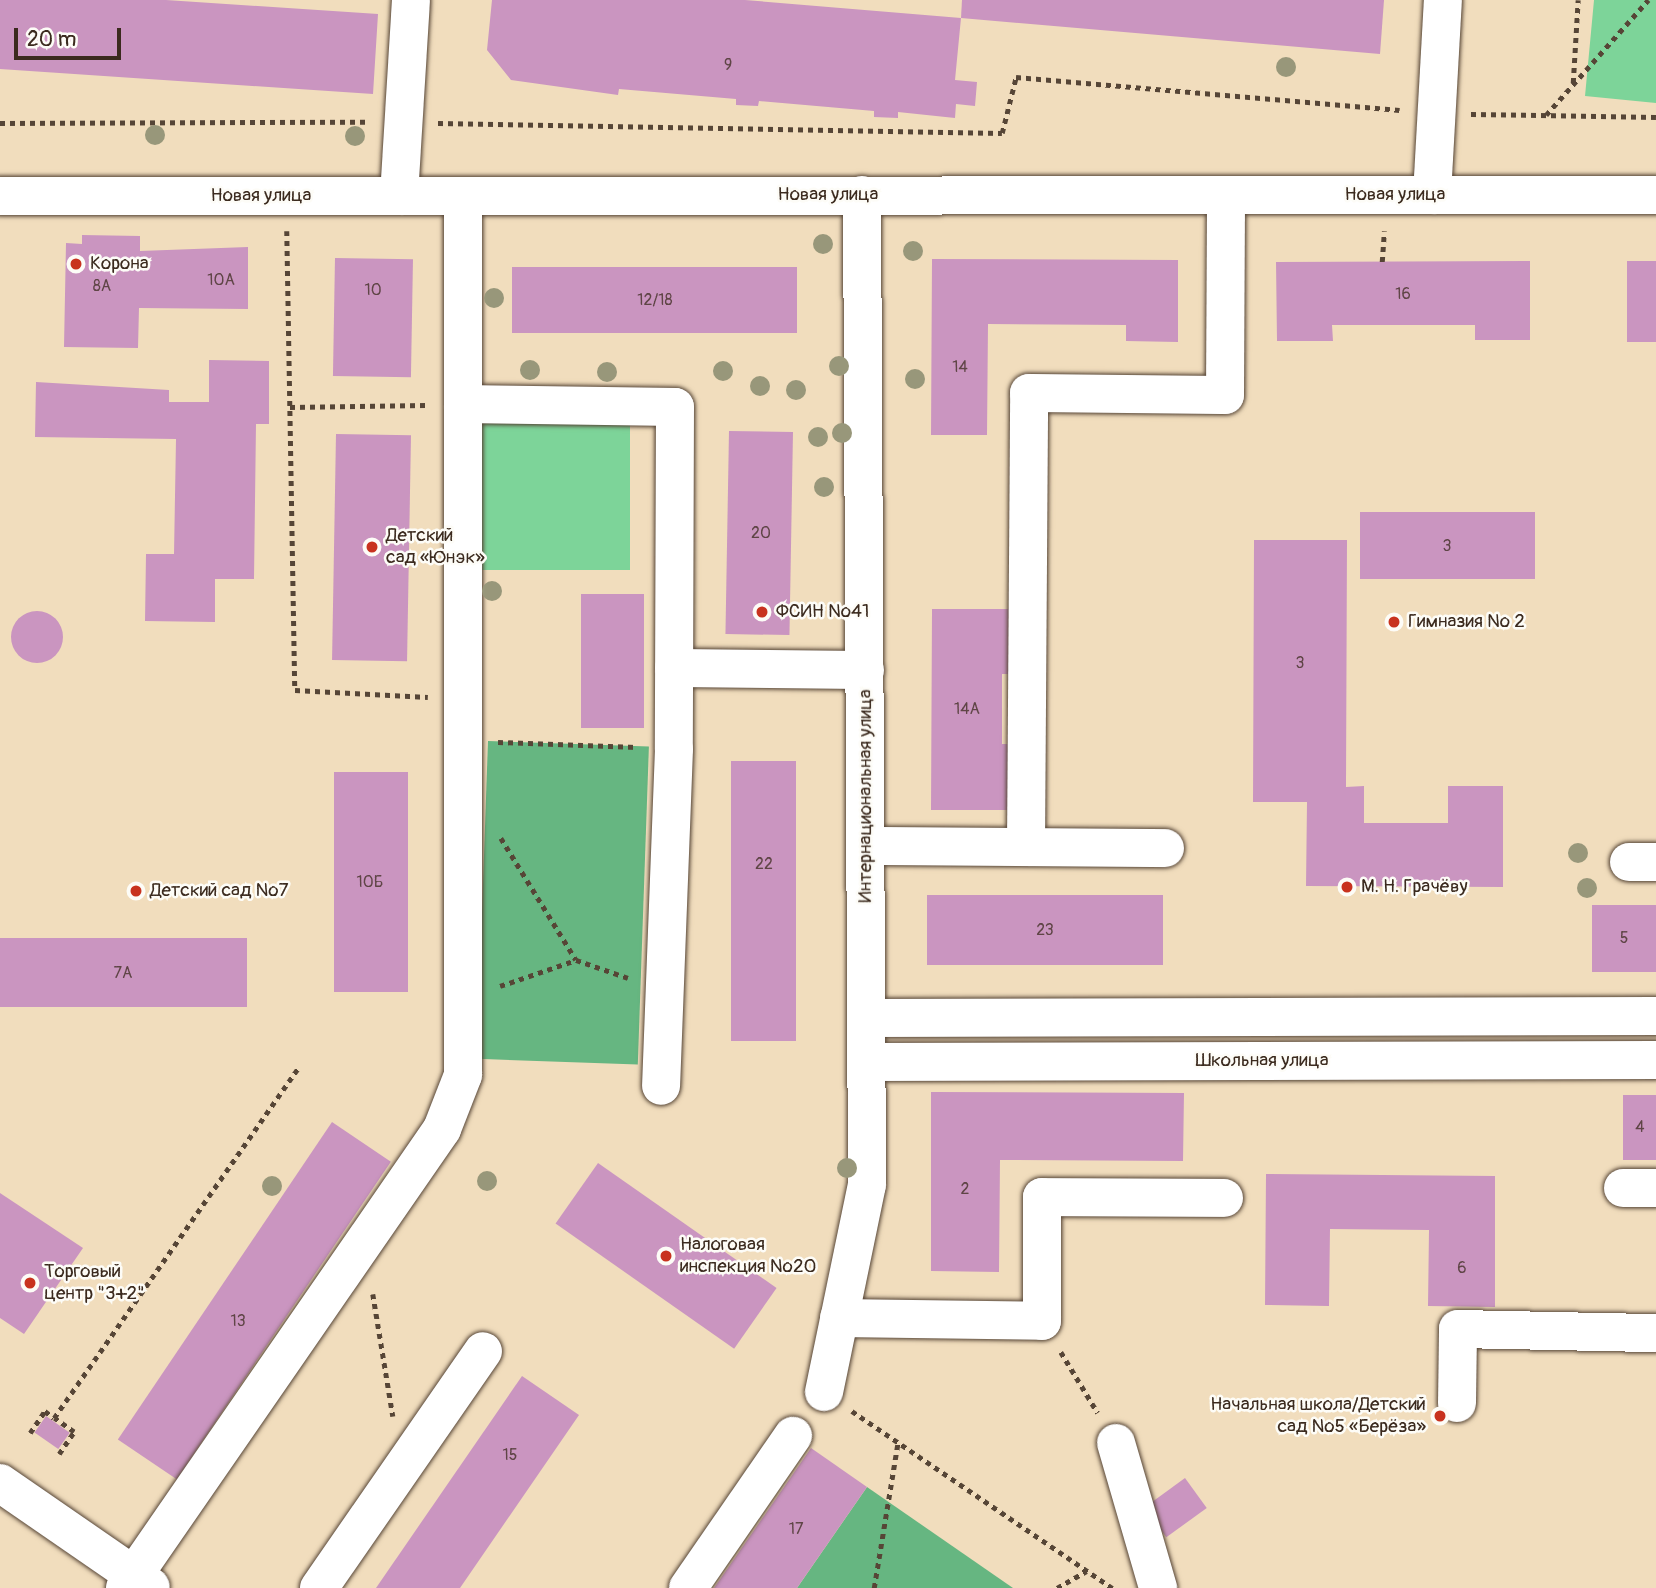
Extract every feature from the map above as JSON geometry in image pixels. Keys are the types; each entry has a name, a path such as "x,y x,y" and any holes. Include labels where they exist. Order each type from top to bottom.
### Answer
{"street":[{"path":"399,196 411,0"},
{"path":"1432,195 1443,0"},
{"name":"Интернациональная улица","path":"824,1392 867,1185 862,195"},
{"path":"1026,847 1029,393 1225,395 1226,195"},
{"name":"Новая улица","path":"0,196 1656,195"},
{"path":"0,1483 136,1583 442,1129 463,1075 463,196"},
{"path":"463,410 675,407 674,749 661,1086"},
{"path":"674,668 865,670"},
{"path":"866,846 1165,848"},
{"path":"868,1018 1656,1016"},
{"name":"Школьная улица","path":"867,1062 1656,1060"},
{"path":"839,1318 1042,1321 1042,1197 1224,1198"},
{"path":"1457,1403 1458,1329 1656,1333"},
{"path":"318,1588 483,1351"},
{"path":"688,1588 793,1436"},
{"path":"1116,1443 1158,1588"}],"path":[{"path":"1573,85 1578,0"},
{"path":"1546,115 1648,0"},
{"path":"0,123 403,122 1002,133 1016,77 1436,113 1656,117"},
{"path":"1382,262 1384,226"},
{"path":"287,230 295,690 463,699"},
{"path":"290,407 431,405 463,410"},
{"path":"463,740 674,749"},
{"path":"498,833 576,960"},
{"path":"463,998 576,960 664,991"},
{"path":"54,1418 299,1067"},
{"path":"364,1241 401,1469"},
{"path":"1042,1321 1116,1443"},
{"path":"824,1392 1112,1588"},
{"path":"30,1433 45,1411 74,1432 59,1454"},
{"path":"874,1588 898,1442"},
{"path":"1057,1588 1087,1571"}],"green space":[{"path":"1594,0 1656,0 1656,103 1585,96"},
{"path":"475,420 630,420 630,570 475,570"},
{"path":"488,741 649,747 638,1064 477,1059"},
{"path":"867,1487 1013,1588 797,1588"}],"building":[{"path":"0,0 166,0 378,14 373,94 0,69"},
{"path":"492,0 745,0 961,18 955,80 977,82 975,106 956,104 955,118 898,112 898,118 874,117 874,111 759,101 758,106 736,105 736,99 619,89 618,95 511,80 487,50"},
{"path":"962,0 1384,0 1380,54 961,18"},
{"path":"82,235 140,236 140,251 248,247 248,309 139,308 138,348 64,347 66,243 82,244"},
{"path":"335,258 413,259 411,377 333,376"},
{"path":"932,259 1178,260 1178,342 1126,341 1126,325 988,324 987,435 931,435"},
{"path":"1530,261 1530,340 1475,340 1475,325 1332,325 1333,341 1277,341 1276,262"},
{"path":"1627,261 1656,261 1656,342 1627,342"},
{"path":"512,267 797,267 797,333 512,333"},
{"path":"209,360 269,361 269,424 256,424 254,579 215,579 215,622 145,621 146,554 174,554 176,439 35,437 36,382 169,390 169,402 209,402"},
{"path":"729,431 793,432 789,635 725,634"},
{"name":"Детский сад «Юнэк»","path":"336,434 411,435 407,661 332,660"},
{"path":"1360,512 1535,512 1535,579 1360,579"},
{"path":"1254,540 1347,540 1346,787 1364,786 1364,823 1448,823 1448,786 1503,786 1503,887 1306,886 1307,802 1253,802"},
{"path":"581,594 644,594 644,728 581,728"},
{"path":"932,609 1012,609 1012,674 1002,674 1002,744 1011,744 1011,810 931,810"},
{"path":"37,611 47,613 55,619 61,627 61,647 55,655 47,661 37,663 27,661 19,655 13,647 11,637 13,627 19,619 27,613"},
{"path":"731,761 796,761 796,1041 731,1041"},
{"path":"334,772 408,772 408,992 334,992"},
{"path":"927,895 1163,895 1163,965 927,965"},
{"path":"1592,905 1656,905 1656,972 1592,972"},
{"path":"0,938 247,938 247,1007 0,1007"},
{"path":"931,1092 1184,1093 1183,1161 1000,1160 999,1272 931,1271"},
{"path":"1623,1095 1656,1095 1656,1160 1623,1160"},
{"path":"332,1122 391,1162 177,1479 118,1440"},
{"name":"Налоговая инспекция №20","path":"598,1163 777,1288 734,1349 556,1224"},
{"path":"1266,1174 1495,1176 1495,1307 1428,1306 1429,1230 1330,1229 1329,1306 1265,1305"},
{"name":"Торговый центр \"3+2\"","path":"0,1193 83,1248 24,1334 0,1318"},
{"path":"522,1376 579,1415 460,1588 376,1588"},
{"path":"46,1416 70,1433 58,1449 35,1432"},
{"path":"811,1448 867,1487 797,1588 714,1588"},
{"path":"1185,1478 1207,1508 1166,1537 1145,1507"}],"place":[{"name":"Корона","path":"76,264"},
{"name":"Детский сад «Юнэк»","path":"372,547"},
{"name":"ФСИН №41","path":"762,612"},
{"name":"Гимназия № 2","path":"1394,622"},
{"name":"М. Н. Грачёву","path":"1347,887"},
{"name":"Детский сад №7","path":"136,891"},
{"name":"Налоговая инспекция №20","path":"666,1256"},
{"name":"Торговый центр \"3+2\"","path":"30,1283"},
{"name":"Начальная школа/Детский сад №5 «Берёза»","path":"1440,1416"}]}
